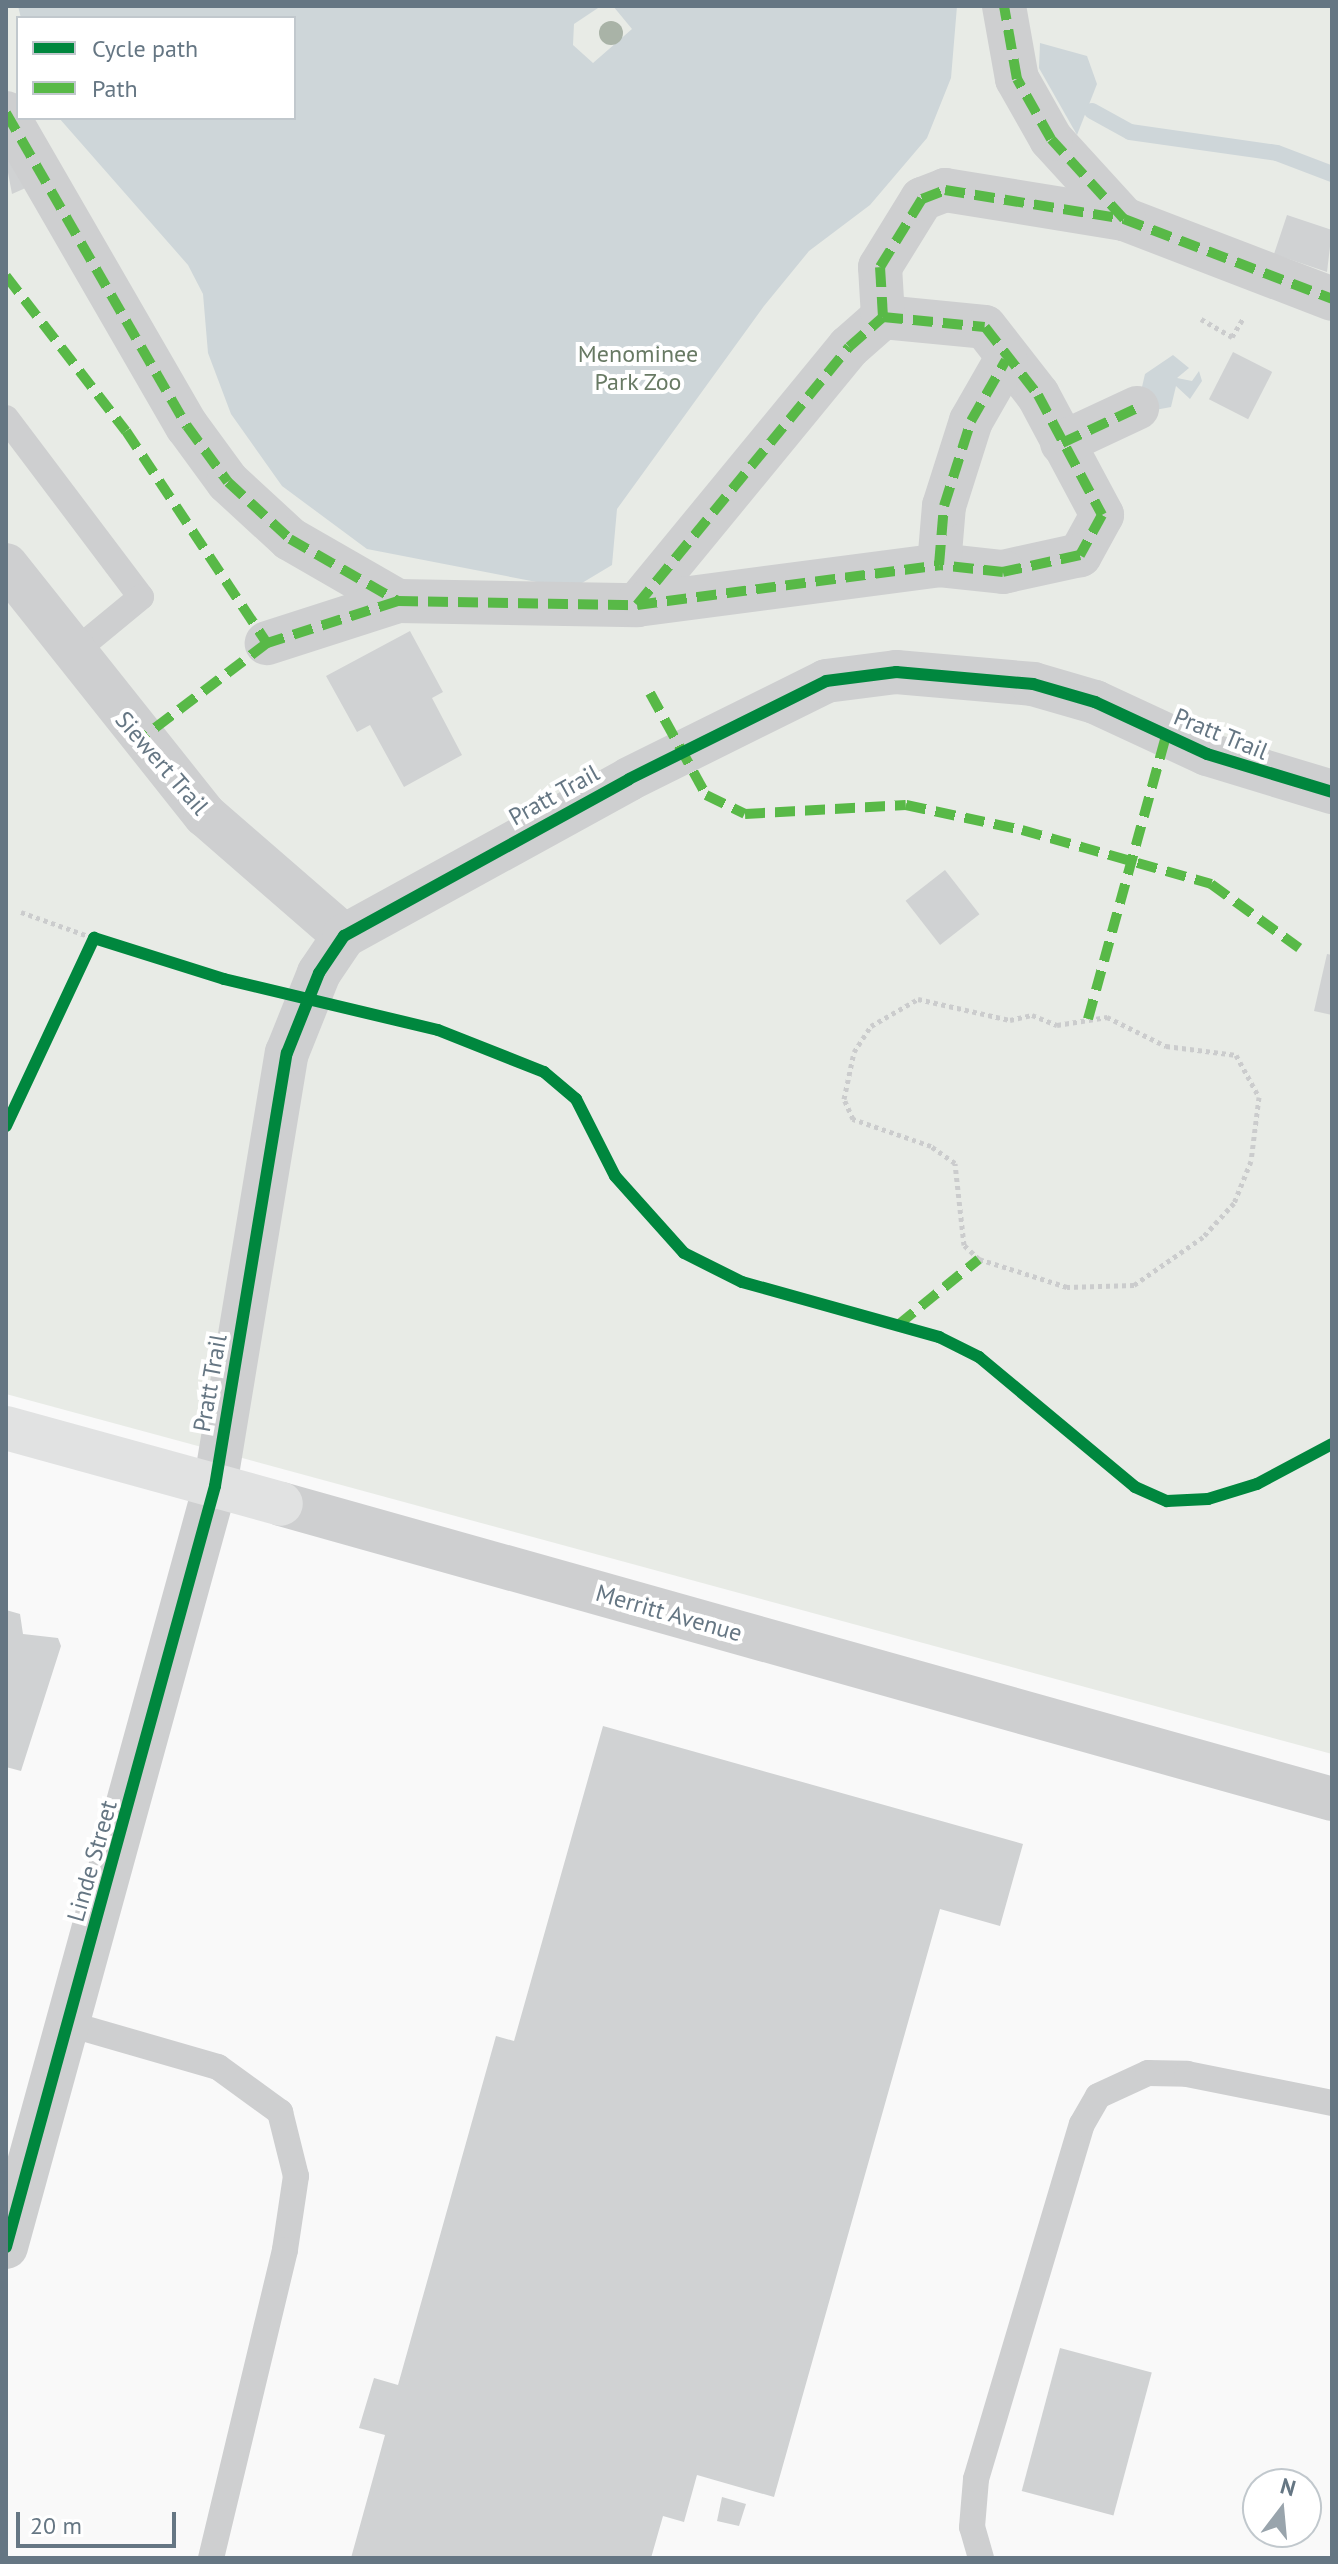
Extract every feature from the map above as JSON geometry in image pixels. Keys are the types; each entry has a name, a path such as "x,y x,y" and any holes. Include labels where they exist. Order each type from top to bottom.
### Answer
{"street":[{"path":"1004,6 1017,79 1051,139 1124,219"},
{"path":"6,113 187,426 228,482 290,539 398,601"},
{"path":"883,317 880,267 922,199 945,190 1124,219 1332,299"},
{"path":"267,643 398,601 637,605 939,565 1003,572 1080,555 1102,515 1038,395 1006,360 985,327 883,317 849,347 637,605"},
{"path":"939,565 944,506 971,421 1006,360"},
{"path":"1062,443 1137,408"},
{"name":"Siewert Trail","path":"6,565 205,815 344,936"},
{"name":"Pratt Trail","path":"215,1486 287,1053 319,973 344,936 629,779 826,681 896,672 1033,684 1095,702 1220,759 1332,792"},
{"name":"Merritt Avenue","path":"6,1428 1332,1799"},
{"name":"Linde Street","path":"6,2247 215,1486"}],"lane":[{"path":"6,418 141,597 73,653"},
{"path":"69,2024 218,2067 280,2112 296,2176 285,2250 211,2558"},
{"path":"981,2558 972,2527 976,2479 1082,2124 1098,2096 1148,2073 1187,2074 1332,2103"}],"path":[{"path":"21,912 94,938"},
{"path":"918,999 1010,1020 1032,1015 1057,1025 1107,1017 1166,1046 1222,1049 1246,1067 1259,1097 1240,1189 1203,1237 1166,1267 1134,1285 1099,1292 979,1259 964,1245 955,1163 931,1146 853,1119 844,1099 854,1052 891,1008 918,999"}],"green space":[{"name":"Menominee Park Zoo","path":"6,6 1332,6 1332,1754 6,1394"}],"shaded area":[{"path":"18,6 601,6 574,24 573,45 593,63 632,29 613,6 957,6 951,78 927,138 870,205 809,251 764,306 617,509 612,565 582,583 547,584 367,549 282,486 231,414 208,353 203,294 188,265 61,120 296,120 296,16 20,16"},
{"path":"1040,43 1087,56 1097,84 1077,135 1039,68"},
{"path":"1173,355 1189,368 1177,378 1192,381 1199,371 1202,381 1190,399 1176,386 1171,407 1155,410 1142,387 1145,374"}],"building":[{"path":"24,153 39,182 12,194 6,162"},
{"path":"1287,215 1332,230 1327,272 1274,254"},
{"path":"1233,352 1272,372 1248,419 1209,399"},
{"path":"410,631 443,692 432,698 462,755 404,787 370,725 357,732 326,676"},
{"path":"945,870 979,914 940,945 906,901"},
{"path":"1327,954 1332,955 1332,1015 1314,1011"},
{"path":"6,1610 20,1614 23,1634 58,1638 61,1646 21,1771 6,1767"},
{"path":"603,1726 1023,1844 1000,1926 940,1909 774,2497 697,2475 684,2522 663,2516 651,2558 351,2558 385,2435 359,2428 374,2378 398,2385 496,2036 514,2041"},
{"path":"1060,2348 1152,2373 1113,2516 1022,2491"},
{"path":"722,2497 746,2504 739,2526 717,2521"}],"waterway":[{"path":"1092,111 1130,132 1277,153 1332,174"}],"marked path":[{"path":"398,601 637,605 849,347 883,317 880,267 922,199 945,190 1124,219 1051,139 1017,79 1004,6"},
{"path":"6,113 187,426 228,482 290,539 398,601 267,643"},
{"path":"1124,219 1332,299"},
{"path":"6,276 126,431 267,643 139,740"},
{"path":"883,317 985,327 1038,395 1102,515 1080,555 1003,572 939,565"},
{"path":"637,605 939,565 944,506 971,421 1006,360"},
{"path":"1062,443 1137,408"},
{"path":"650,693 706,795 745,814 906,805 1022,830 1211,884 1299,948"},
{"path":"1088,1019 1166,736"},
{"path":"898,1325 979,1259"}],"cycle path":[{"path":"6,2247 215,1486 287,1053 319,973 344,936 629,779 826,681 896,672 1033,684 1095,702 1207,754 1332,792"},
{"path":"6,1126 94,938 224,979 438,1030 544,1072 576,1099 615,1176 684,1253 742,1282 939,1337 979,1357 1135,1487 1167,1501 1208,1499 1257,1484 1332,1444"}]}
